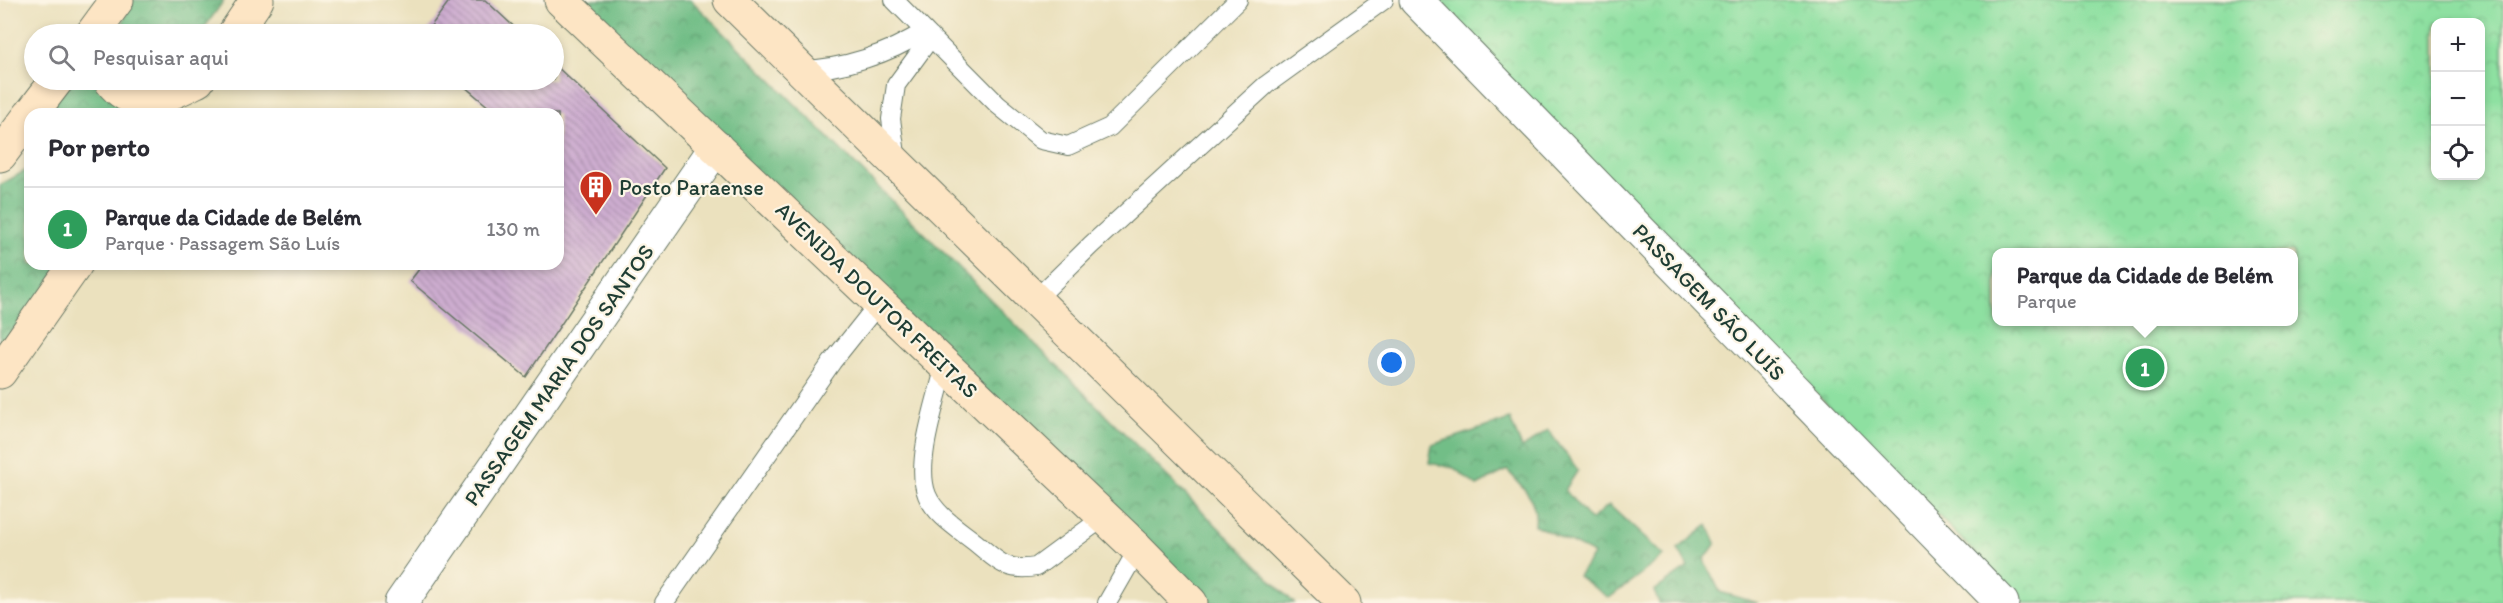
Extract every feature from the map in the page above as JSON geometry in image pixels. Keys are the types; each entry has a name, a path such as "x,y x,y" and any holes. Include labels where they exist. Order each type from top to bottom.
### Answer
{"main road":[{"path":"241,24 257,0"},
{"name":"AVENIDA DOUTOR FREITAS","path":"561,0 1138,549 1191,603"},
{"path":"730,0 1344,603"},
{"path":"36,108 50,90"},
{"path":"118,90 133,99 163,98 179,90"},
{"path":"185,108 198,90"},
{"path":"0,155 24,124"},
{"path":"0,171 24,158"},
{"path":"0,372 72,270"}],"street":[{"name":"PASSAGEM SÃO LUÍS","path":"1416,0 2002,603"},
{"name":"PASSAGEM MARIA DOS SANTOS","path":"401,603 716,147"}],"lane":[{"path":"894,0 998,105 1041,140 1068,146 1110,127 1238,0"},
{"path":"1034,301 1091,245 1266,85 1384,0"},
{"path":"801,70 823,70 872,56 928,34"},
{"path":"897,166 891,120 896,85 928,34"},
{"path":"664,603 832,362 879,303"},
{"path":"945,365 922,469 927,496 942,514 1006,567 1022,569 1036,567 1104,517"},
{"path":"1107,603 1138,549"}],"green space":[{"path":"131,0 224,0 207,24 123,24"},
{"path":"577,0 691,0 1294,603 1206,603"},
{"path":"1424,0 2503,0 2503,603 2025,603"},
{"path":"62,90 125,90 172,106 170,108 48,108"},
{"path":"24,171 24,270 58,270 0,348 0,185"},
{"path":"1510,419 1522,448 1548,430 1578,470 1565,490 1590,520 1609,505 1664,556 1609,598 1578,576 1594,554 1535,525 1532,501 1524,488 1507,470 1477,486 1454,468 1429,463 1432,445"},
{"path":"1708,525 1716,543 1704,560 1720,592 1758,603 1659,603 1654,591 1688,567 1678,549"}],"building":[{"path":"450,0 485,0 511,24 432,24"},
{"name":"Posto Paraense","path":"564,73 665,168 526,377 410,281 418,270 564,270 564,108 490,108 469,90 564,90"}],"place":[{"name":"Posto Paraense","path":"596,216"},
{"name":"Parque da Cidade de Belém","path":"2145,368"}]}
